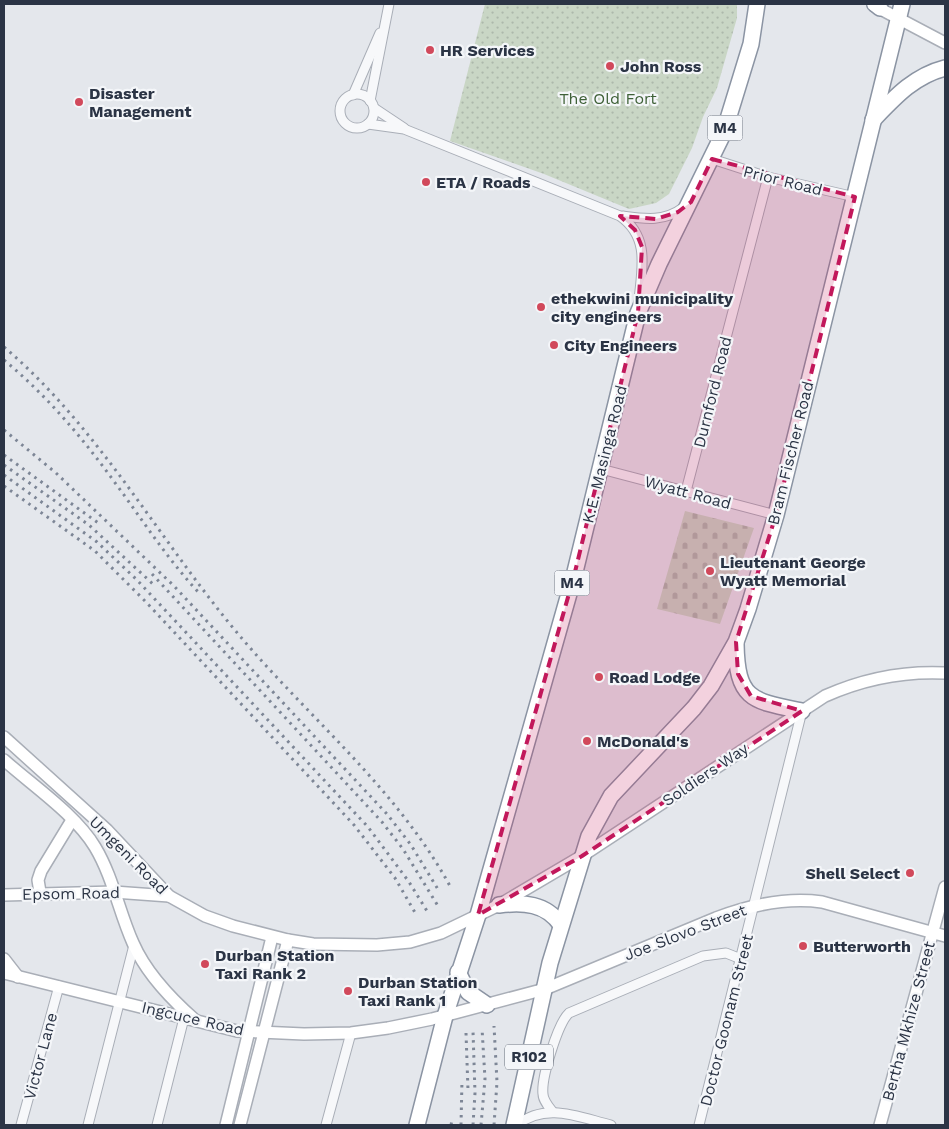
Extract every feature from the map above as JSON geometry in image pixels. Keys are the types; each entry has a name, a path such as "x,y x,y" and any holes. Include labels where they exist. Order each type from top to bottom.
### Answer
{"highway":[{"path":"746,4 752,37"},
{"name":"K.E. Masinga Road","path":"478,915 574,576 638,312 659,264 712,160 734,103 752,37 757,4"},
{"name":"Bram Fischer Road","path":"582,856 589,836 611,796 701,700 736,642 776,515 900,11"},
{"path":"872,120 913,81 927,73 945,68"},
{"path":"736,642 738,674 744,688 751,696 767,704 802,711"},
{"name":"R102","path":"515,1125 545,989 561,925 582,856"},
{"path":"499,905 516,902 534,905 555,916 561,925"},
{"path":"417,1125 444,1016 478,915"},
{"path":"458,972 468,992 487,1005"}],"main road":[{"path":"876,5 900,11 945,43"},
{"name":"Soldiers Way","path":"478,915 499,905 582,856 820,699 858,682 897,675 945,673"},
{"name":"Umgeni Road","path":"4,737 107,830 169,896 205,916 272,937 344,945 395,944 441,933 478,915"},
{"name":"Umgeni Road","path":"4,760 72,820 95,848 134,945 162,987 196,1021"},
{"path":"40,892 38,880 41,871 72,820"},
{"path":"4,886 16,894"},
{"name":"Bertha Mkhize Street","path":"880,1125 945,888"},
{"name":"Epsom Road","path":"4,895 40,892 114,892 169,896"},
{"name":"Joe Slovo Street","path":"545,989 716,918 755,905 802,900 822,902 945,936"},
{"path":"226,1125 272,937"},
{"path":"240,1125 266,1032 288,940"},
{"path":"4,959 18,976"},
{"name":"Ingcuce Road","path":"4,974 119,1000 196,1021 250,1032 351,1033 388,1028 487,1005"},
{"path":"487,1005 545,989"}],"street":[{"path":"389,4 382,29 372,104 373,117 363,127 353,127 342,118 342,105 346,98 353,95 363,95 372,104 404,129"},
{"path":"353,95 382,29"},
{"path":"368,124 404,129 620,216 656,219 678,212 691,202"},
{"name":"Prior Road","path":"712,160 768,177 855,197"},
{"name":"Durnford Road","path":"686,491 768,177"},
{"path":"620,216 635,230 642,246 638,312"},
{"name":"Wyatt Road","path":"601,469 776,515"},
{"name":"Doctor Goonam Street","path":"699,1125 802,711"},
{"path":"88,1125 134,945"},
{"path":"552,1111 543,1094 544,1082 558,1028 569,1013 703,956 726,953 741,959"},
{"name":"Victor Lane","path":"21,1125 59,986"},
{"path":"157,1125 184,1018"},
{"path":"326,1125 351,1033"},
{"path":"515,1125 533,1115 552,1111 611,1125"}],"highlighted area":[{"path":"712,159 855,197 776,515 736,642 738,674 751,696 802,711 582,856 478,915 574,576 638,313 642,247 635,230 620,216 656,219 678,212 691,202"}],"green space":[{"name":"The Old Fort","path":"485,4 737,4 737,18 717,88 703,117 692,148 669,194 656,203 629,209 544,174 450,141"},
{"path":"685,511 754,528 720,624 657,609"}],"railway":[{"path":"4,347 70,413 128,486 210,599 239,635 379,786 429,851 450,886"},
{"path":"4,360 34,387 76,432 166,553 201,595"},
{"path":"4,430 56,473 174,586 387,814 411,845 439,891"},
{"path":"4,455 101,525"},
{"path":"4,465 89,525 154,585"},
{"path":"4,475 97,542 137,580 368,827 409,882 427,911"},
{"path":"4,486 95,551 146,602 354,825 395,878 417,916"},
{"path":"152,574 382,822 403,849 438,906"},
{"path":"494,1026 497,1082 494,1125"},
{"path":"481,1125 485,1079 482,1028"},
{"path":"473,1031 475,1093 473,1125"},
{"path":"466,1033 468,1090"},
{"path":"461,1125 462,1080"},
{"path":"451,1125 452,1120"}],"place":[{"name":"HR Services","path":"430,50"},
{"name":"John Ross","path":"610,66"},
{"name":"Disaster Management","path":"79,102"},
{"name":"ETA / Roads","path":"426,182"},
{"name":"ethekwini municipality city engineers","path":"541,307"},
{"name":"City Engineers","path":"554,345"},
{"name":"Lieutenant George Wyatt Memorial","path":"710,571"},
{"name":"Road Lodge","path":"599,677"},
{"name":"McDonald's","path":"587,741"},
{"name":"Shell Select","path":"910,873"},
{"name":"Butterworth","path":"803,946"},
{"name":"Durban Station Taxi Rank 2","path":"205,964"},
{"name":"Durban Station Taxi Rank 1","path":"348,991"}]}
